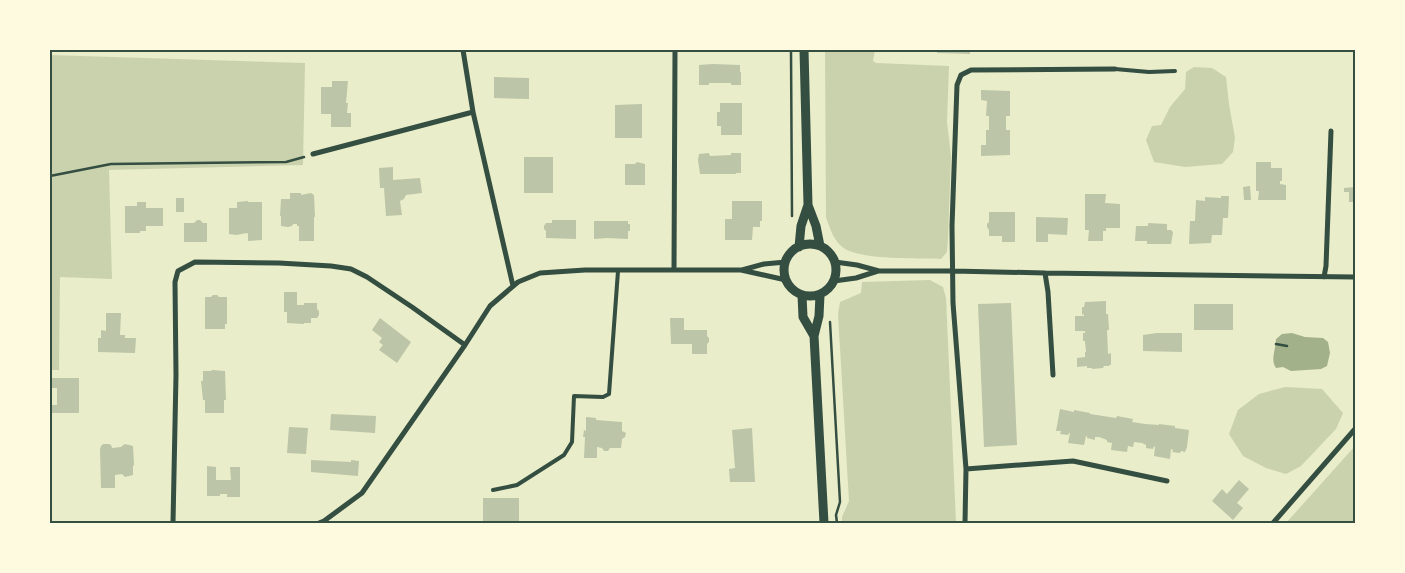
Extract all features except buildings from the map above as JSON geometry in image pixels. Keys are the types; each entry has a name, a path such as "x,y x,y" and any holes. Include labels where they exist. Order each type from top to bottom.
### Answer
{"street":[{"path":"463,50 473,112 512,286"},
{"path":"674,50 674,270"},
{"path":"804,50 808,205 816,226 820,246"},
{"path":"965,523 966,469 953,303 952,226 958,85 961,75 971,70 1115,69"},
{"path":"313,154 473,112"},
{"path":"1324,277 1331,131"},
{"path":"799,247 801,226 808,205"},
{"path":"810,244 820,246 832,255 835,262 836,272 834,281 826,292 820,295 802,295 796,292 786,280 784,271 786,262 791,253 799,247 810,244"},
{"path":"173,523 176,375 175,282 178,271 195,262 279,263 351,268 368,277 465,345"},
{"path":"741,270 764,264 786,262"},
{"path":"835,262 879,271 1355,278"},
{"path":"319,523 362,493 490,306 518,282 540,273 585,270 741,270 786,280"},
{"path":"834,281 856,278 879,271"},
{"path":"1045,273 1048,292 1053,375"},
{"path":"802,295 803,317 814,336"},
{"path":"820,295 819,316 814,336 824,523"},
{"path":"1274,523 1355,429"},
{"path":"966,469 1073,461 1167,481"}],"lane":[{"path":"1115,69 1149,72 1175,71"},
{"path":"493,490 517,485 564,455 572,442 574,396 603,397 609,394 618,271"}],"path":[{"path":"791,50 792,217"},
{"path":"50,176 111,164 286,162 313,154"},
{"path":"830,316 840,502 836,515 837,523"},
{"path":"1276,344 1287,346"}],"shaded area":[{"path":"825,50 875,50 873,61 876,63 949,66 947,122 951,156 948,238 947,252 941,259 892,258 854,253 838,243 833,235 826,217"},
{"path":"50,55 305,63 303,165 109,170 112,279 60,277 59,370 50,370"},
{"path":"1194,67 1212,68 1226,77 1235,138 1233,152 1222,164 1185,167 1154,162 1146,140 1152,126 1161,125 1170,107 1185,89 1186,72"},
{"path":"930,280 943,287 946,298 956,523 842,523 842,517 849,501 838,314 840,302 861,293 862,282"},
{"path":"1292,333 1305,337 1323,338 1328,342 1330,353 1327,366 1321,369 1291,371 1283,367 1276,368 1273,358 1276,339 1282,334"},
{"path":"1285,387 1322,389 1343,413 1336,429 1301,466 1286,474 1266,468 1243,456 1229,434 1238,410 1259,394"},
{"path":"1355,446 1355,523 1286,523"}]}
